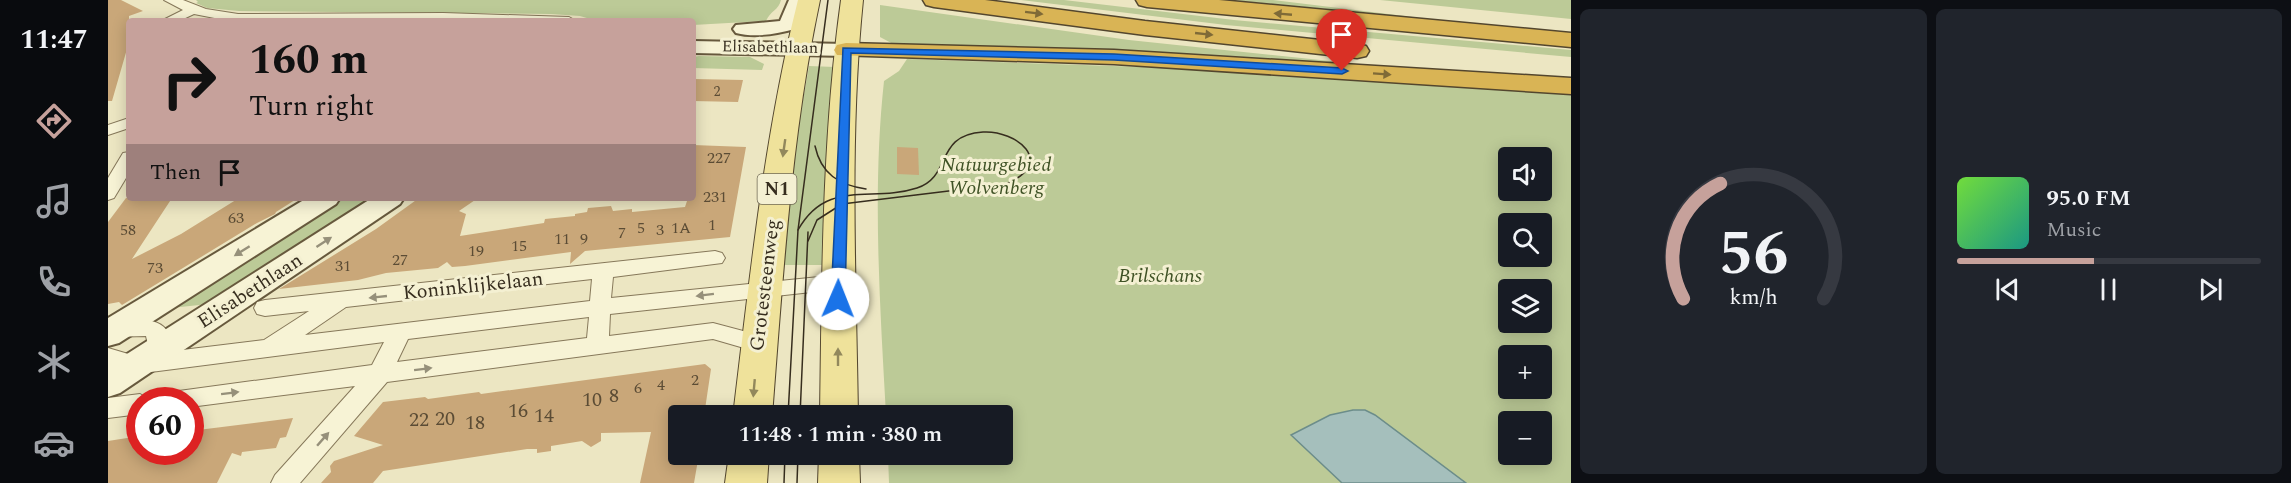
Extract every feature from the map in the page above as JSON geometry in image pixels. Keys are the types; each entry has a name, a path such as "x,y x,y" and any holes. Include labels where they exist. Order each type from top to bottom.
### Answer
{"highway":[{"path":"934,0 1293,44 1571,69"},
{"path":"1147,0 1571,39"},
{"path":"1312,0 1571,26"},
{"path":"846,50 1114,57 1571,86"}],"main road":[{"name":"Elisabethlaan","path":"696,29 778,28 788,25 802,5"},
{"name":"N1","path":"798,48 802,5"},
{"path":"839,405 839,282 846,50 850,9"},
{"name":"Elisabethlaan","path":"696,47 846,50"},
{"name":"Grotesteenweg","path":"753,405 764,289 798,48"},
{"name":"Elisabethlaan","path":"111,331 322,201"},
{"name":"Elisabethlaan","path":"132,365 386,201"},
{"path":"746,483 747,465"},
{"path":"839,465 839,483"}],"street":[{"path":"171,0 194,10 238,18"},
{"path":"175,18 194,10"},
{"path":"108,130 126,124"},
{"path":"108,194 126,162"},
{"name":"Koninklijkelaan","path":"266,308 715,258"},
{"path":"597,346 603,272"},
{"name":"Koninklijkelaan","path":"132,365 600,308 839,282"},
{"name":"Koninklijkelaan","path":"267,348 342,301"},
{"path":"111,331 152,328 160,338 132,365"},
{"path":"204,396 713,331 758,343"},
{"name":"Koninklijkelaan","path":"284,483 379,375 400,332"},
{"path":"108,408 126,406"}],"green space":[{"path":"196,0 781,0 766,21 696,25 696,18 239,11 207,8 196,3 198,2"},
{"path":"1021,0 1064,0 1234,20 1571,50 1571,57 1226,25"},
{"path":"1231,0 1273,0 1421,18"},
{"path":"1380,0 1571,0 1571,19"},
{"path":"880,5 1129,40 1407,69 895,45 880,37"},
{"path":"696,56 750,57 764,64 762,70 696,68"},
{"name":"Brilschans","path":"907,59 1172,68 1571,93 1571,483 889,483 888,465 1013,465 1013,405 885,405 878,248 878,164 884,81 899,71"},
{"path":"809,66 835,67 823,265 783,265 792,162"},
{"path":"332,201 375,201 218,303 171,308"}],"water":[{"path":"1365,410 1375,415 1466,483 1342,483 1291,435 1330,415"}],"building":[{"path":"108,0 121,0 143,11 126,18 126,52 112,101 108,101"},
{"path":"696,79 743,80 738,102 696,101"},
{"path":"696,145 746,147 730,237 585,251 570,264 571,252 465,266 452,267 447,262 438,268 386,273 358,280 279,289 376,229 415,201 474,201 459,211 466,214 460,236 544,223 545,219 575,216 575,214 587,212 588,208 611,206 613,211 632,209 632,212 685,207 687,201 696,201"},
{"path":"897,147 918,148 919,175 897,174"},
{"path":"126,198 126,201 170,201 132,259 181,234 234,201 293,201 122,305 119,302 108,304 108,222"},
{"path":"705,364 711,369 706,405 668,405 668,465 697,465 694,483 640,483 651,432 601,433 601,441 591,447 582,441 551,446 551,451 537,453 537,449 527,449 383,471 373,483 321,483 331,472 330,466 334,461 383,445 354,436 383,402 479,392 481,394"},
{"path":"293,418 286,437 280,438 276,448 242,452 241,456 232,453 217,483 108,483 108,441 126,438 126,465 204,465 204,429"}],"tram line":[{"path":"798,230 828,0"},
{"path":"798,230 810,214 822,204 836,198 900,192 917,188 928,182 936,175 950,148 957,140 968,135 983,132 1008,136 1026,149 1030,157 1029,166 1021,175 1006,184 842,204 817,220 808,241"},
{"path":"815,146 827,171 847,185 866,189"},
{"path":"789,405 798,230"},
{"path":"800,405 808,232"},
{"path":"784,483 785,465"},
{"path":"797,483 798,465"}],"route":[{"path":"838,299 839,205 846,50 1114,57 1342,71"}],"park label":[{"name":"Natuurgebied Wolvenberg","path":"996,176"}]}
